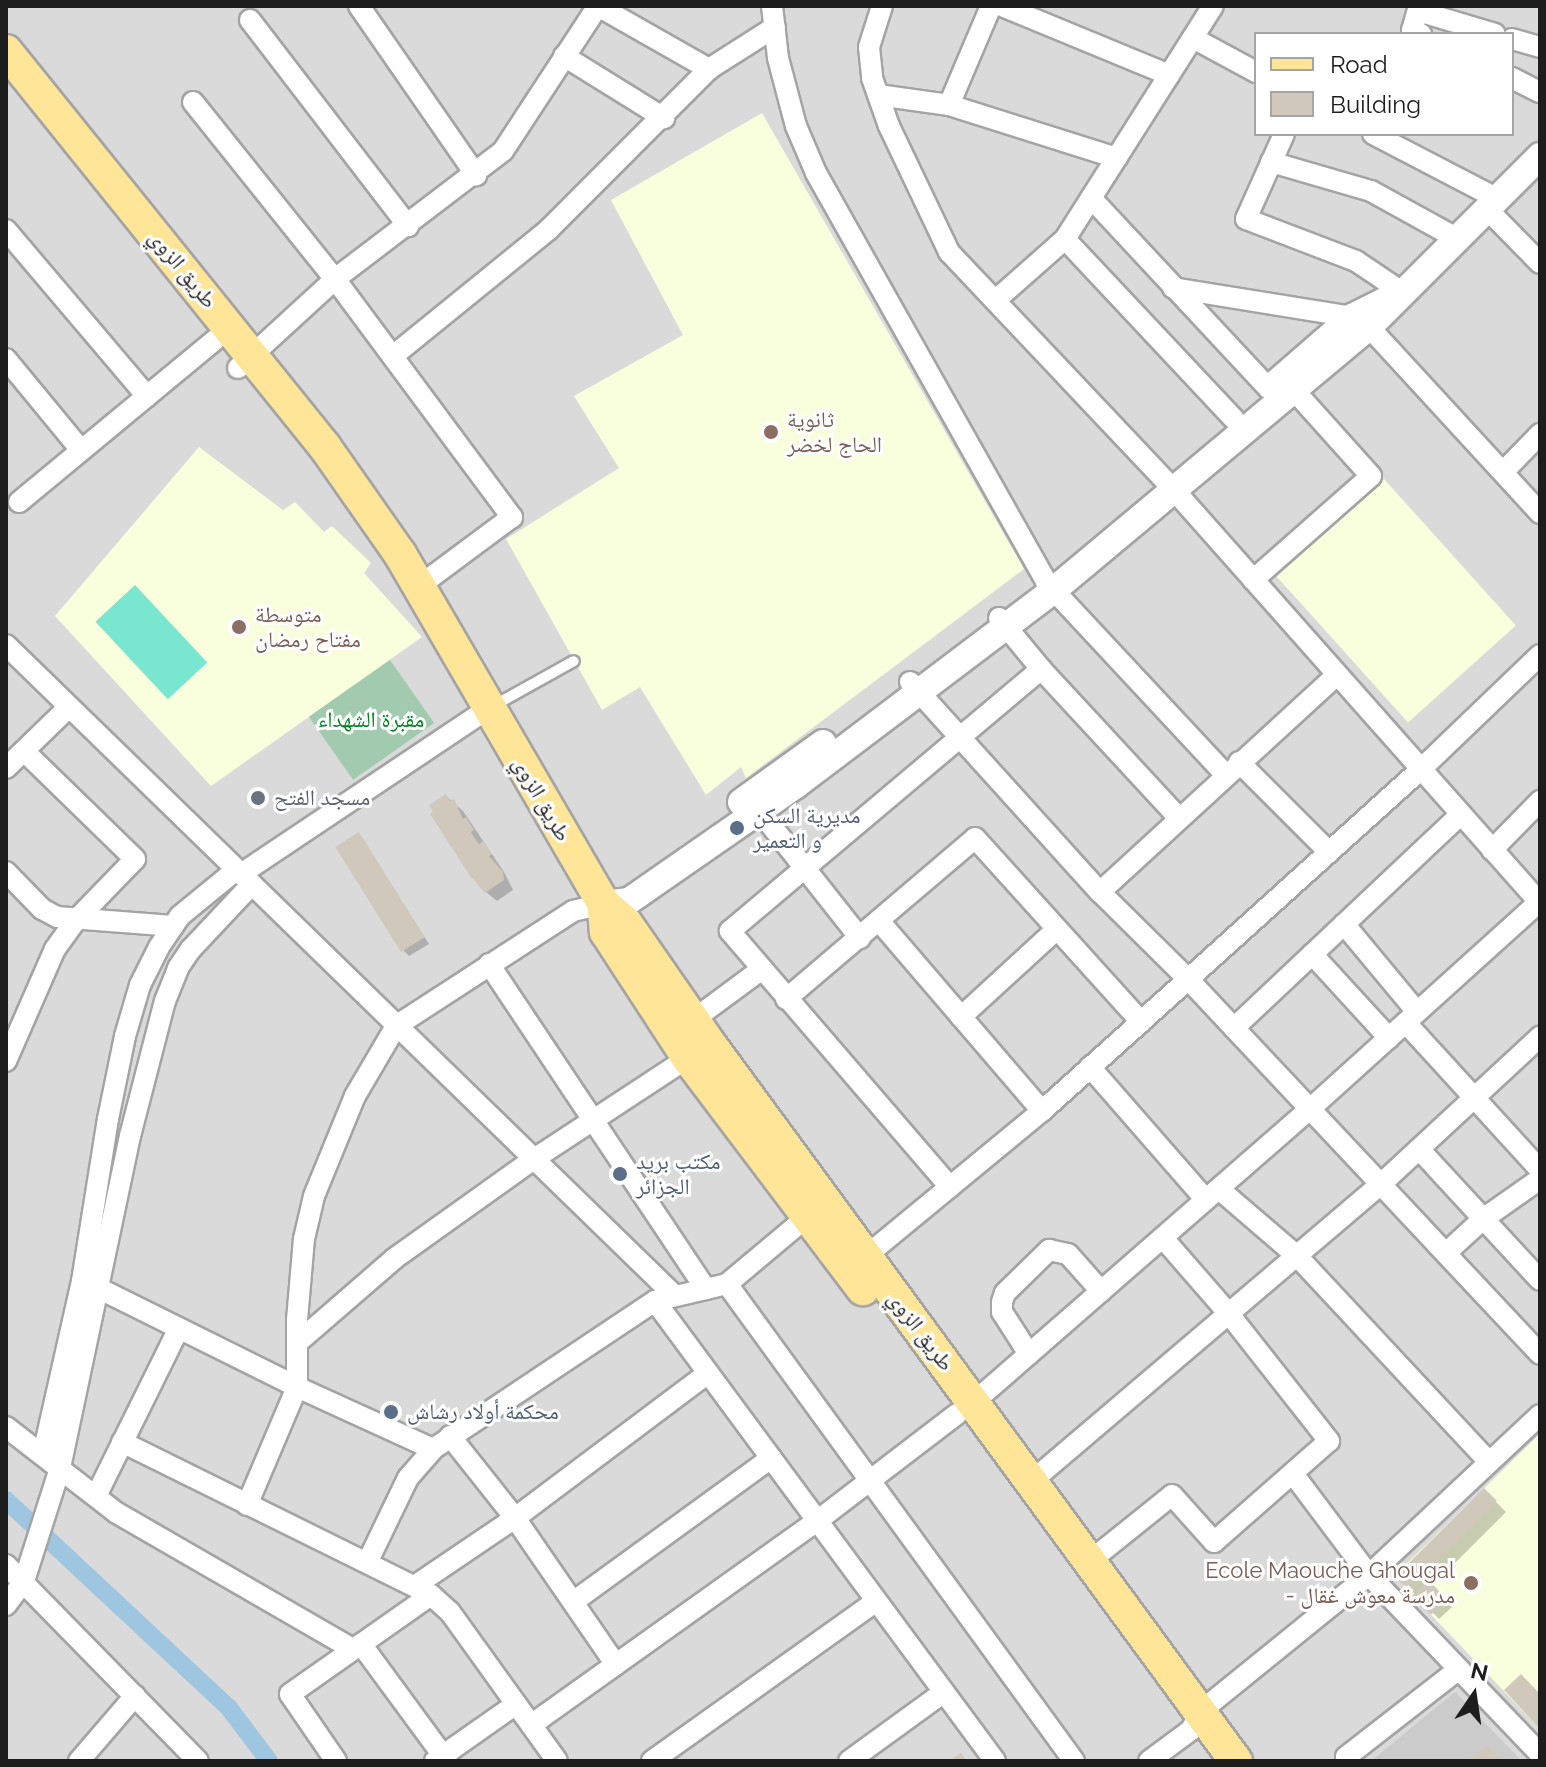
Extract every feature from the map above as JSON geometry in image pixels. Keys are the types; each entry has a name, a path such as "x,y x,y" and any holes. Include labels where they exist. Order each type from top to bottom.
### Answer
{"main road":[{"name":"طريق الزوي","path":"11,73 215,340 246,362"},
{"name":"طريق الزوي","path":"11,73 246,362 325,447 400,554 604,904 626,923 866,1256 966,1408 1196,1720 1236,1761"},
{"name":"طريق الزوي","path":"604,904 606,932 688,1058 808,1216 966,1408 1032,1481 1090,1561 1196,1720 1214,1761"}],"street":[{"path":"359,6 476,175"},
{"path":"246,362 335,279 476,175 503,151 598,6 709,69"},
{"path":"531,1725 817,1521 966,1408 1310,1109 1540,903 1169,484 997,299 949,252 872,78 869,47 882,6"},
{"path":"949,105 991,6"},
{"path":"1002,6 1169,75"},
{"path":"1416,32 1412,30 1419,8 1489,32"},
{"path":"997,299 1065,239 1193,38 1204,9"},
{"path":"393,356 549,229 664,118 709,69 773,16"},
{"path":"773,16 778,58 796,126 816,173 1050,586 1233,769 1329,852"},
{"path":"250,20 408,226"},
{"path":"1193,38 1254,71"},
{"path":"1514,40 1540,47"},
{"path":"564,56 664,118"},
{"path":"1514,79 1540,92"},
{"path":"878,95 949,105 1117,158"},
{"path":"193,102 335,279 512,517 419,586"},
{"path":"1283,136 1246,219 1356,261 1402,292"},
{"path":"1376,136 1491,203 1540,263"},
{"path":"247,1505 297,1387 304,1239 314,1196 355,1096 396,1026 573,911 604,904 753,804 1003,622 1050,586 1282,386 1402,292 1540,156"},
{"path":"1271,162 1371,191 1456,238"},
{"path":"1091,198 1173,288 1282,386 1371,476 1253,580"},
{"path":"6,230 147,396"},
{"path":"1065,239 1234,419"},
{"path":"1173,288 1361,322 1504,471 1540,513"},
{"path":"19,502 215,340"},
{"path":"6,359 81,450"},
{"path":"1169,484 1234,419 1282,386"},
{"path":"1504,471 1540,434"},
{"path":"1003,622 1041,669 1178,817"},
{"path":"6,645 534,1159 665,1299 708,1373 995,1761"},
{"path":"866,1256 1042,1111 1420,770 1540,655"},
{"path":"950,1187 730,931 1041,669"},
{"path":"1100,892 1178,817 1337,675"},
{"path":"915,687 1100,892 1188,979 1540,1354"},
{"path":"6,768 69,707"},
{"path":"43,1454 82,1281 125,1036 140,985 173,926 180,916 489,708"},
{"path":"6,1061 55,949 75,921 135,859 24,751"},
{"path":"1492,850 1540,801"},
{"path":"753,804 860,938"},
{"path":"1234,1028 1460,815"},
{"path":"786,999 975,838 1141,1022"},
{"path":"6,872 42,909 75,921 173,926"},
{"path":"6,1605 24,1581 60,1468 130,1136 165,1001 178,968 243,876"},
{"path":"880,922 1042,1111"},
{"path":"1344,924 1474,1098 1540,1170"},
{"path":"961,1017 1057,929"},
{"path":"1312,954 1389,1038"},
{"path":"489,964 706,1289"},
{"path":"693,1020 762,969"},
{"path":"1032,1481 1381,1184 1540,1037"},
{"path":"297,1343 395,1258 534,1159 688,1058"},
{"path":"1090,1067 1212,1194 1297,1256 1489,1462"},
{"path":"1419,1149 1483,1219 1538,1272"},
{"path":"1446,1253 1483,1219 1540,1179"},
{"path":"368,1561 408,1478 433,1449 665,1299 727,1284 808,1216"},
{"path":"1090,1561 1172,1495 1214,1542 1294,1475 1329,1441 1229,1314 1163,1238"},
{"path":"1029,1354 1002,1312 1002,1302 1005,1293 1049,1250 1068,1254 1101,1291"},
{"path":"727,1284 1074,1761"},
{"path":"100,1289 297,1387 433,1449"},
{"path":"96,1496 179,1328"},
{"path":"336,1761 290,1694 357,1646 515,1518 708,1373"},
{"path":"1149,1761 1369,1575 1540,1415"},
{"path":"6,1427 117,1513 357,1646 442,1759 516,1704"},
{"path":"450,1436 515,1518 616,1665"},
{"path":"122,1442 424,1590 450,1612 557,1761"},
{"path":"573,1602 771,1458"},
{"path":"1294,1475 1369,1575 1540,1754"},
{"path":"6,1565 135,1696 189,1758"},
{"path":"652,1761 876,1601"},
{"path":"1349,1761 1346,1757 1459,1669"},
{"path":"855,1759 944,1692"},
{"path":"79,1761 135,1696"}],"lane":[{"path":"489,708 574,661"}],"shaded area":[{"path":"6,6 1540,6 1540,1761 6,1761"},
{"name":"ثانوية الحاج لخضر","path":"762,113 1024,569 746,778 741,767 706,795 640,687 602,710 506,539 619,468 574,396 683,335 611,200"},
{"name":"متوسطة مفتاح رمضان","path":"199,447 283,510 295,502 324,532 332,526 371,563 364,573 422,637 211,786 55,616"},
{"path":"1384,479 1516,625 1408,722 1276,576"},
{"path":"135,585 207,663 168,699 96,622"},
{"name":"Ecole Maouche Ghougal - مدرسة معوش غقال","path":"1540,1434 1540,1729 1394,1576"},
{"path":"1455,1692 1522,1761 1371,1761"}],"green space":[{"name":"مقبرة الشهداء","path":"390,660 434,723 353,780 309,717"}],"building":[{"path":"446,794 450,801 454,799 463,819 466,817 474,830 471,832 474,837 479,844 483,841 492,854 489,856 503,872 504,880 485,893 470,876 430,814 433,812 429,805"},
{"path":"359,832 425,937 401,952 335,847"},
{"path":"1484,1488 1497,1501 1408,1590 1395,1577"},
{"path":"1429,1580 1447,1600 1431,1615 1413,1595"},
{"path":"1521,1674 1540,1694 1540,1729 1504,1690"},
{"path":"1486,1745 1502,1761 1469,1761"},
{"path":"961,1753 967,1761 949,1761"}],"waterway":[{"path":"6,1500 229,1708 269,1761"}],"place":[{"name":"ثانوية الحاج لخضر","path":"771,432"},
{"name":"متوسطة مفتاح رمضان","path":"239,627"},
{"name":"مسجد الفتح","path":"258,798"},
{"name":"مديرية السكن و التعمير","path":"737,828"},
{"name":"مكتب بريد الجزائر","path":"620,1174"},
{"name":"محكمة أولاد رشاش","path":"391,1412"},
{"name":"Ecole Maouche Ghougal - مدرسة معوش غقال","path":"1471,1583"}]}
